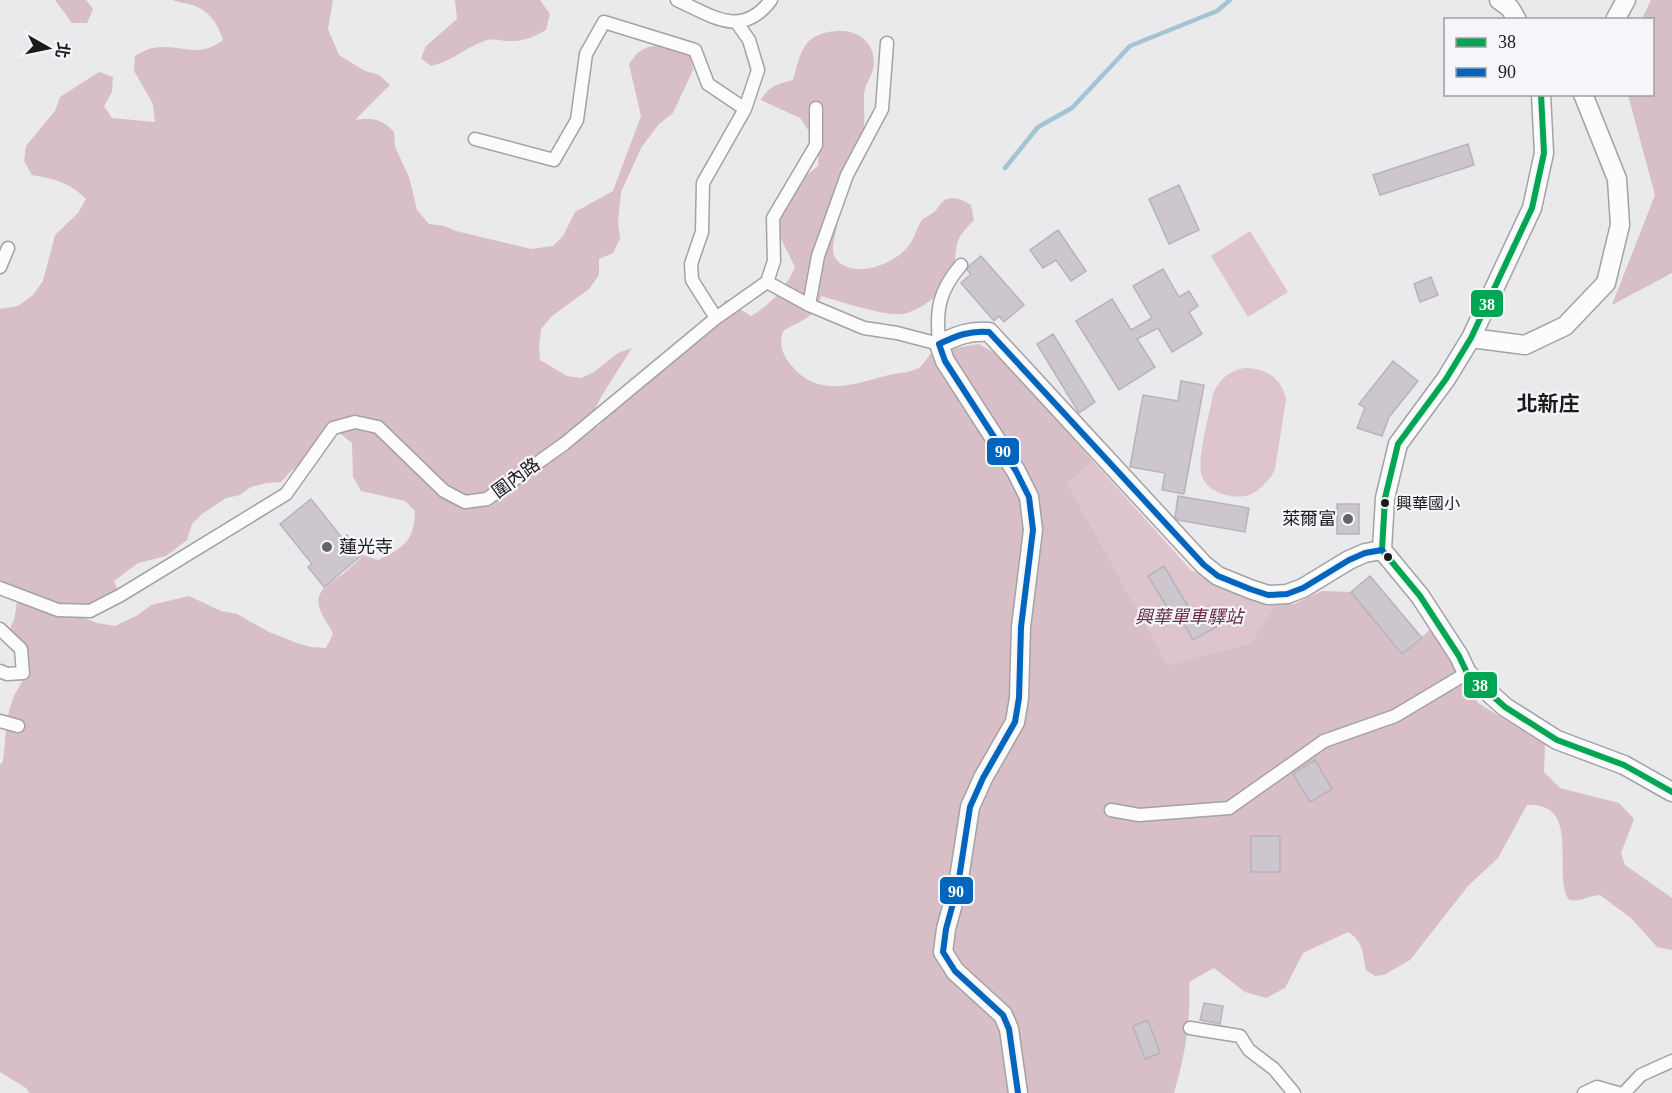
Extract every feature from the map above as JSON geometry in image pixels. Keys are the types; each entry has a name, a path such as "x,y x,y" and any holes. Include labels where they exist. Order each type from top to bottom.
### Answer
{"main road":[{"path":"1499,0 1510,8 1516,18"},
{"path":"1616,18 1626,0"},
{"path":"1541,96 1544,153 1532,208 1471,338 1446,379 1398,444 1385,498 1382,550 1420,596 1467,672 1505,708 1557,740 1624,765 1672,792"},
{"path":"1471,338 1525,345 1565,326 1606,283 1620,225 1617,179 1585,96"},
{"path":"1018,1093 1009,1029 1003,1015 955,970 943,952 946,929 958,885 970,807 983,778 1015,722 1019,698 1021,627 1034,530 1029,497 1016,471 945,361 939,344 975,331 989,332 1111,467 1204,566 1218,576 1268,595 1287,594 1303,588 1349,560 1365,553 1382,550"}],"street":[{"path":"677,0 720,20 737,23 755,17 771,0"},
{"path":"475,139 554,160 577,120 586,54 604,21 695,50 708,84 745,109"},
{"path":"716,318 692,280 691,264 702,232 703,183 745,109 758,70 749,40 737,23"},
{"path":"809,305 818,256 847,175 882,110 887,43"},
{"path":"816,108 816,145 773,218 774,261 767,282 809,305 864,328 897,333 939,344 937,324 940,298 947,282 961,265"},
{"path":"0,267 8,248"},
{"name":"圍內路","path":"0,588 58,610 90,611 121,595 286,494 333,428 355,422 378,427 444,491 465,502 487,499 564,444 716,318 767,282"},
{"path":"0,629 21,649 23,673 7,674 0,671"},
{"path":"1111,810 1139,815 1229,808 1324,741 1395,716 1467,672"},
{"path":"0,721 18,726"},
{"path":"1190,1028 1240,1036 1249,1050 1274,1069 1294,1093"},
{"path":"1624,1093 1641,1075 1672,1061"},
{"path":"1584,1093 1597,1087 1618,1093"}],"green space":[{"path":"1250,231 1288,292 1248,317 1211,256"},
{"path":"1244,368 1252,368 1271,375 1281,385 1286,400 1273,473 1257,491 1236,497 1222,494 1209,487 1202,476 1201,459 1213,394 1225,377"},
{"name":"興華單車驛站","path":"1093,461 1191,570 1225,589 1276,605 1251,643 1168,667 1068,484"}],"shaded area":[{"path":"55,0 86,0 93,9 87,23 72,23"},
{"path":"173,0 333,0 328,29 339,55 365,71 379,75 390,85 355,120 376,120 394,132 395,147 409,177 417,210 429,224 531,249 553,246 563,236 575,212 613,191 641,116 629,64 635,55 649,47 656,46 690,54 693,70 673,113 659,124 641,148 621,192 618,222 620,239 613,253 599,259 599,275 589,289 552,316 541,329 540,360 567,376 581,378 594,372 618,353 632,348 592,415 598,427 607,416 705,335 717,310 726,300 751,316 765,307 783,288 795,267 781,239 780,224 783,208 799,181 818,166 819,146 800,118 761,100 774,86 793,80 804,47 816,36 844,31 859,36 870,46 874,60 864,94 863,139 839,177 834,191 837,222 833,246 835,257 845,266 853,269 871,268 889,261 910,244 922,220 949,198 971,205 974,220 958,241 949,281 933,299 912,311 894,314 862,308 821,296 812,314 783,331 782,349 791,365 802,376 813,382 837,386 917,369 932,352 979,344 1000,356 1093,461 1068,484 1168,666 1251,643 1278,601 1294,604 1322,591 1351,592 1402,654 1432,628 1478,703 1545,744 1544,772 1560,788 1619,803 1634,819 1621,853 1625,865 1672,898 1672,950 1657,947 1632,919 1600,895 1569,900 1564,888 1560,827 1555,815 1544,807 1527,805 1498,858 1468,886 1410,960 1384,975 1375,976 1366,970 1363,953 1357,939 1348,932 1303,953 1285,988 1266,998 1245,992 1214,968 1189,982 1186,1038 1174,1093 29,1093 26,1088 0,1072 0,765 3,761 10,706 26,674 28,655 7,634 14,620 17,602 9,589 0,586 0,309 18,306 33,295 43,281 55,235 78,213 86,199 61,182 32,175 24,161 26,146 55,111 60,97 99,72 113,77 112,92 104,106 112,118 155,122 153,104 134,71 135,56 146,50 163,47 205,49 223,40 215,23 203,10","holes":["337,431 352,443 353,477 361,491 405,501 415,511 414,521 410,537 395,552 378,560 364,555 321,592 318,603 333,634 326,648 297,643 269,632 237,614 221,611 189,596 151,605 138,615 115,626 84,618 91,604 119,593 114,581 138,563 166,556 187,540 192,524 202,514 226,498 240,495 251,487 281,482"]},
{"path":"455,0 540,0 550,14 546,30 527,39 487,40 431,66 421,58 426,46 457,19"},
{"path":"1651,0 1672,0 1672,273 1612,305 1655,195 1628,96 1654,96 1654,18 1642,18"}],"building":[{"path":"1468,144 1474,165 1380,195 1373,175"},
{"path":"1179,185 1199,230 1169,244 1149,199"},
{"path":"1058,230 1086,271 1071,281 1056,260 1043,268 1030,250"},
{"path":"981,256 1024,305 1004,322 999,316 994,321 961,283 971,274 967,270 969,266"},
{"path":"1163,269 1179,297 1189,291 1198,306 1189,312 1202,334 1172,352 1158,328 1137,339 1155,367 1119,390 1076,321 1112,299 1131,330 1152,318 1133,286"},
{"path":"1431,277 1438,295 1420,302 1414,284"},
{"path":"1053,334 1095,402 1079,413 1037,344"},
{"path":"1393,361 1418,381 1389,417 1382,436 1357,428 1365,408 1359,404"},
{"path":"1181,381 1204,385 1184,494 1162,490 1165,473 1130,467 1143,395 1178,401"},
{"path":"1178,496 1249,508 1245,532 1178,520 1175,517"},
{"name":"蓮光寺","path":"311,499 343,539 347,535 362,555 324,587 308,567 312,564 280,524"},
{"name":"萊爾富","path":"1337,504 1359,504 1359,534 1337,534"},
{"path":"1164,566 1193,615 1208,607 1218,626 1193,640 1180,617 1175,620 1148,576"},
{"path":"1370,576 1422,638 1402,654 1351,592"},
{"path":"1315,760 1332,789 1310,802 1293,774"},
{"path":"1251,836 1280,836 1280,872 1251,872"},
{"path":"1204,1003 1223,1006 1220,1024 1200,1020"},
{"path":"1148,1020 1160,1053 1145,1059 1133,1026"}],"waterway":[{"path":"1005,168 1038,127 1072,108 1130,46 1217,11 1230,0"}],"transit line":[{"name":"38","path":"1541,96 1544,153 1532,208 1471,338 1446,379 1398,444 1385,498 1382,550 1420,596 1459,656 1467,673 1505,707 1557,740 1624,765 1672,792"},
{"name":"90","path":"1018,1093 1009,1029 1003,1015 955,971 943,952 946,929 958,885 970,807 983,778 1015,722 1019,698 1021,627 1033,530 1029,497 1016,471 945,361 939,344 963,334 989,332 1204,565 1218,576 1268,595 1287,594 1303,588 1349,560 1365,553 1382,550"}],"place":[{"name":"興華國小","path":"1385,503"},
{"name":"萊爾富","path":"1348,519"},
{"name":"蓮光寺","path":"327,547"}],"district":[{"name":"北新庄","path":"1548,404"}]}
